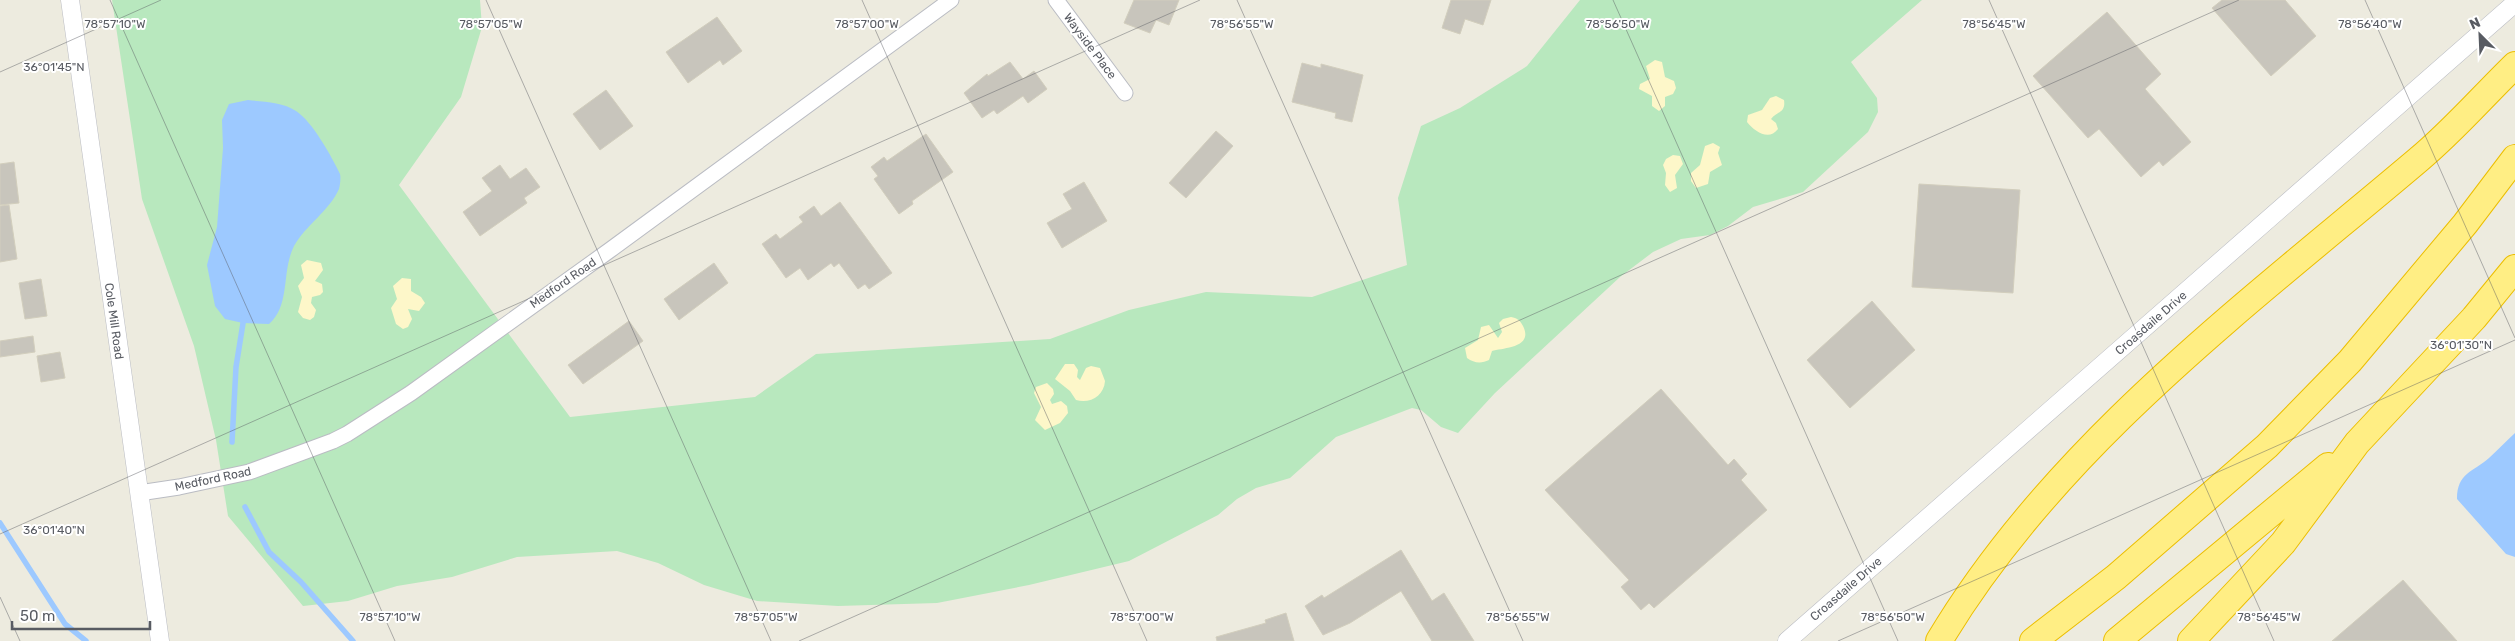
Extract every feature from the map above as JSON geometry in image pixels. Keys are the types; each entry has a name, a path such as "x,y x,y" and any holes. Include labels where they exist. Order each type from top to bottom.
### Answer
{"highway":[{"path":"1939,641 1955,614 2013,535 2104,436 2276,277 2420,158 2515,65"},
{"path":"2032,641 2116,577 2183,521 2274,439 2350,362 2465,224 2515,158"},
{"path":"2190,641 2283,542 2357,443 2474,318 2515,268"},
{"path":"2117,641 2357,443"}],"street":[{"name":"Cole Mill Road","path":"70,0 160,641"},
{"name":"Medford Road","path":"139,493 180,487 249,472 324,445 347,434 411,393 618,245 952,0"},
{"name":"Wayside Place","path":"1056,0 1125,92"},
{"name":"Croasdaile Drive","path":"1787,641 2515,3"}],"green space":[{"path":"112,0 480,0 482,27 461,97 399,185 570,417 755,397 816,354 1050,339 1129,310 1206,292 1312,297 1407,265 1398,198 1421,126 1460,108 1527,66 1580,0 1922,0 1851,62 1877,98 1878,112 1868,132 1803,192 1753,207 1728,226 1710,235 1681,239 1653,252 1620,277 1495,393 1458,433 1441,427 1421,410 1412,408 1336,437 1290,478 1256,488 1237,499 1218,515 1129,561 1029,585 937,603 838,606 757,601 704,585 658,563 617,551 517,557 452,577 397,586 348,601 303,606 228,516 216,440 194,346 142,199"}],"sand":[{"path":"1655,60 1662,62 1665,77 1674,81 1676,88 1673,94 1665,97 1665,106 1659,111 1652,106 1652,96 1639,89 1640,84 1650,79 1646,66"},
{"path":"1776,96 1784,100 1782,110 1771,119 1776,123 1778,129 1774,133 1762,134 1747,122 1748,115 1762,110 1770,98"},
{"path":"1713,143 1720,147 1718,153 1722,165 1710,172 1708,184 1696,188 1691,181 1691,173 1700,165 1705,146"},
{"path":"1673,155 1680,156 1683,164 1675,175 1677,188 1670,192 1665,185 1666,173 1663,165 1666,159"},
{"path":"307,260 321,263 323,270 315,281 322,284 323,292 312,297 311,303 316,310 314,317 310,320 303,318 298,312 302,297 298,286 304,278 301,265"},
{"path":"402,278 411,279 411,291 421,297 425,303 419,311 408,309 412,319 408,327 403,329 396,324 391,308 397,299 393,286"},
{"path":"1511,317 1521,322 1523,326 1525,333 1521,343 1510,348 1492,351 1489,360 1483,362 1475,362 1467,358 1465,348 1478,340 1481,327 1489,325 1498,338 1502,332 1499,323 1503,319"},
{"path":"1065,364 1074,364 1078,370 1077,377 1080,380 1086,368 1091,366 1100,368 1105,381 1099,395 1091,400 1076,400 1070,391 1055,379"},
{"path":"1047,383 1053,389 1054,394 1050,400 1052,404 1061,401 1067,406 1068,413 1060,423 1045,430 1035,420 1041,407 1034,393 1036,387"}],"water":[{"path":"248,100 273,103 296,111 321,140 340,174 339,189 335,197 294,246 290,256 283,298 276,316 269,324 243,323 225,319 215,306 207,265 217,227 223,148 222,120 229,104"},
{"path":"2515,433 2515,557 2506,554 2457,499 2458,490 2463,478 2489,458"}],"building":[{"path":"1134,0 1179,0 1169,25 1156,20 1150,33 1124,23"},
{"path":"1451,0 1491,0 1483,25 1465,19 1460,34 1442,28"},
{"path":"2222,0 2285,0 2316,36 2271,76 2212,8"},
{"path":"2107,12 2161,74 2145,89 2191,142 2163,166 2159,161 2141,177 2099,129 2088,138 2033,76"},
{"path":"717,17 742,51 723,65 720,60 688,83 666,52"},
{"path":"1010,62 1023,79 1034,71 1047,89 1028,103 1023,96 997,114 994,110 982,118 964,93 987,74 988,76"},
{"path":"1302,63 1321,68 1321,64 1363,75 1352,122 1335,118 1336,113 1292,102"},
{"path":"606,90 633,126 600,150 573,114"},
{"path":"1216,131 1233,146 1186,198 1169,183"},
{"path":"926,134 953,172 912,201 913,204 899,214 874,179 878,176 871,167 884,157 887,161"},
{"path":"14,162 19,203 0,205 0,164"},
{"path":"500,165 510,179 526,168 540,187 524,198 527,203 480,236 463,212 492,191 482,178"},
{"path":"1084,182 1107,221 1062,248 1047,223 1072,209 1063,194"},
{"path":"1919,184 2020,190 2013,293 1912,287"},
{"path":"840,202 892,273 869,289 865,284 858,289 839,263 834,267 831,263 808,280 800,268 786,278 762,244 776,234 780,239 803,222 799,217 814,206 821,216"},
{"path":"9,205 17,259 0,262 0,206"},
{"path":"714,263 728,283 679,320 664,299"},
{"path":"41,279 47,316 25,319 19,283"},
{"path":"1872,301 1915,350 1850,408 1807,360"},
{"path":"629,321 643,341 583,384 568,365"},
{"path":"33,336 35,352 0,357 0,341"},
{"path":"60,352 65,378 41,382 37,356"},
{"path":"1661,389 1728,465 1734,459 1747,474 1741,480 1767,510 1654,608 1649,603 1641,610 1621,587 1629,580 1545,490"},
{"path":"1401,550 1432,601 1444,593 1474,641 1432,641 1401,591 1350,623 1323,635 1305,606 1322,595 1324,598"},
{"path":"2403,580 2457,641 2332,641"},
{"path":"1286,613 1294,641 1217,641 1216,637 1266,623 1265,620"}],"waterway":[{"path":"232,442 236,367 244,317"},
{"path":"245,507 269,552 301,582 353,641"},
{"path":"0,523 65,624 86,641"}]}
